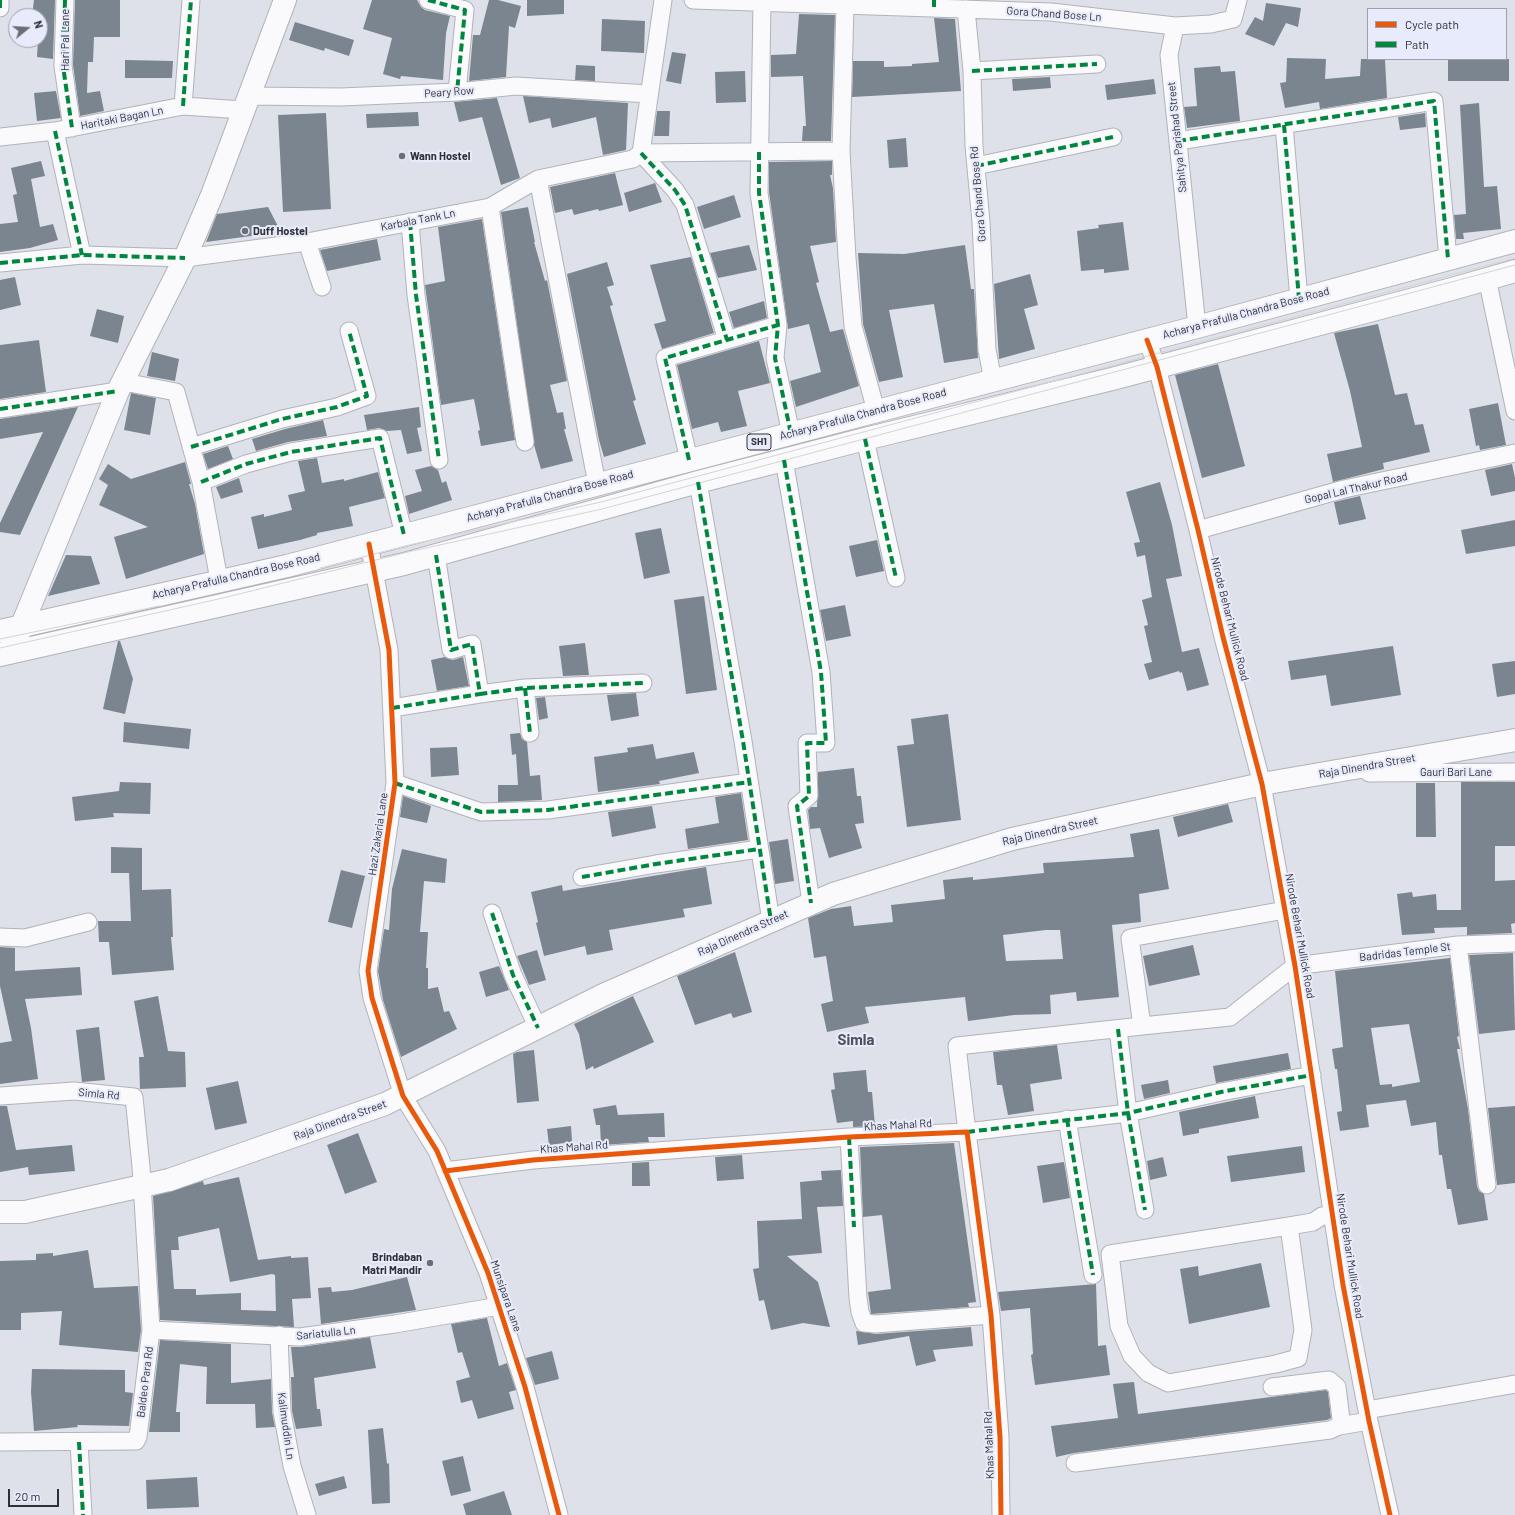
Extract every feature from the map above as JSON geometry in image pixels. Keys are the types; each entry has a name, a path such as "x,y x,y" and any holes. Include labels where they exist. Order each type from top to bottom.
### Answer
{"main road":[{"path":"3,654 18,635 121,387 185,258 212,195 285,0"},
{"name":"Acharya Prafulla Chandra Bose Road","path":"0,631 219,580 287,566 1198,327 1515,241"},
{"name":"SH1","path":"3,654 436,555 698,482 865,438 1157,367 1515,271"},
{"name":"Raja Dinendra Street","path":"0,1212 25,1212 169,1180 385,1104 603,995 832,894 1012,838 1262,784 1515,740"}],"street":[{"path":"0,0 0,8"},
{"name":"Hari Pal Lane","path":"65,0 63,66 72,128"},
{"path":"183,106 191,0"},
{"path":"428,0 465,10 457,92"},
{"path":"641,153 663,0"},
{"name":"Gora Chand Bose Ln","path":"693,0 845,6 934,4 966,9 1017,5 1051,12 1175,26"},
{"path":"1175,26 1211,24 1233,20 1238,0"},
{"path":"762,2 759,193 778,325 776,358 792,434"},
{"path":"845,6 841,152 853,326 876,411"},
{"name":"Gora Chand Bose Rd","path":"966,9 972,71 987,350 993,380"},
{"name":"Sahitya Parishad Street","path":"1175,26 1169,55 1198,327"},
{"path":"972,71 1097,64"},
{"name":"Peary Row","path":"246,103 341,96 457,92 516,86 649,94"},
{"path":"1178,141 1434,101 1448,259"},
{"name":"Haritaki Bagan Ln","path":"0,137 55,131 183,106 246,103"},
{"path":"1284,125 1299,299"},
{"path":"55,131 82,255"},
{"path":"976,166 1113,138"},
{"path":"641,153 841,152"},
{"path":"641,153 675,190 685,205 727,340"},
{"name":"Karbala Tank Ln","path":"0,263 82,255 185,258 307,242 490,206 538,179 633,159 641,153"},
{"path":"538,179 598,484"},
{"path":"490,206 525,442"},
{"path":"410,222 416,294 440,460"},
{"path":"307,242 322,287"},
{"path":"1487,278 1515,411"},
{"path":"689,460 665,358 778,325"},
{"path":"191,447 282,419 337,407 367,396 349,331"},
{"name":"Nirode Behari Mullick Road","path":"1147,340 1157,367 1198,530 1223,638 1262,784 1295,966 1343,1285 1368,1415 1390,1515"},
{"path":"0,409 121,387 176,392 201,482 219,580"},
{"path":"201,482 246,464 291,452 380,438 404,535"},
{"path":"865,438 896,578"},
{"name":"Gopal Lal Thakur Road","path":"1198,530 1344,489 1515,453"},
{"path":"784,460 821,672 826,743 807,744 809,796 797,806 811,903"},
{"path":"698,482 771,921"},
{"name":"Hazi Zakaria Lane","path":"370,544 389,650 395,783 368,971 372,998 403,1096"},
{"path":"436,555 451,650 472,644 480,694"},
{"path":"392,708 525,688 643,683"},
{"path":"525,688 530,733"},
{"name":"Gauri Bari Lane","path":"1325,773 1515,772"},
{"path":"395,783 480,812 548,810 749,782"},
{"path":"582,877 656,864 760,849"},
{"path":"1142,1026 1130,938 1285,910"},
{"path":"492,913 513,975 538,1028"},
{"path":"0,937 25,938 88,922"},
{"name":"Badridas Temple St","path":"1295,966 1458,945 1515,943"},
{"path":"1458,945 1487,1185"},
{"path":"1295,966 1230,1017 957,1046 967,1132 1128,1113 1221,1092 1312,1075"},
{"path":"1118,1028 1128,1113 1145,1210"},
{"name":"Simla Rd","path":"0,1096 74,1091 134,1097 142,1167 142,1186"},
{"name":"Munsipara Lane","path":"403,1096 437,1151 488,1273 525,1387 559,1515"},
{"path":"1067,1119 1093,1275"},
{"name":"Khas Mahal Rd","path":"445,1171 533,1160 849,1137 967,1132 990,1315 1000,1437 1001,1515"},
{"path":"849,1137 858,1298 860,1312 864,1323 875,1324 990,1315"},
{"name":"Baldeo Para Rd","path":"0,1442 134,1441 137,1439 151,1330 142,1186"},
{"path":"1289,1226 1303,1330 1298,1358 1276,1364 1168,1383 1148,1373 1132,1356 1119,1326 1110,1254 1312,1222 1323,1225 1333,1220"},
{"name":"Sariatulla Ln","path":"151,1330 300,1337 395,1324 499,1306"},
{"name":"Kalimuddin Ln","path":"279,1335 282,1412 292,1466 307,1515"},
{"path":"1272,1387 1314,1380 1329,1380 1337,1387 1341,1419 1339,1426"},
{"path":"1337,1387 1362,1383"},
{"path":"1075,1463 1330,1430 1368,1415 1515,1384"},
{"path":"80,1442 83,1515"}],"building":[{"path":"34,0 55,0 53,59 37,57 38,48 48,48 48,8 33,8"},
{"path":"75,0 120,0 120,37 94,37 93,62 88,62 87,93 100,91 104,111 80,116 73,65"},
{"path":"372,0 417,0 421,7 425,10 450,16 446,33 443,80 401,76 400,79 383,74 392,38 363,29"},
{"path":"489,0 498,0 521,6 515,28 509,26 506,77 469,81 473,35 480,35"},
{"path":"527,0 564,0 564,14 527,16"},
{"path":"1266,3 1301,8 1298,27 1286,23 1274,46 1245,34 1255,17 1263,21"},
{"path":"799,14 835,15 831,141 802,141 803,126 806,126 803,76 771,77 771,55 796,54"},
{"path":"934,18 955,19 961,91 852,97 853,61 884,61 884,67 912,66 912,64 939,62"},
{"path":"602,19 645,21 644,53 601,51"},
{"path":"295,22 354,40 349,56 325,48 324,51 289,40"},
{"path":"672,52 686,54 681,84 666,81"},
{"path":"1287,58 1326,59 1325,79 1360,76 1361,59 1385,60 1387,98 1320,109 1319,102 1285,108 1280,83 1286,82"},
{"path":"1509,59 1509,81 1448,81 1448,60"},
{"path":"125,60 173,61 172,78 125,78"},
{"path":"576,65 595,66 595,81 575,80"},
{"path":"1220,66 1221,72 1235,71 1240,121 1187,128 1184,107 1197,106 1194,68"},
{"path":"745,71 746,102 716,103 715,72"},
{"path":"1050,77 1051,88 1013,91 1012,79"},
{"path":"1154,79 1156,94 1107,100 1105,85"},
{"path":"56,91 61,118 37,121 34,93"},
{"path":"523,96 628,103 626,150 603,155 596,117 552,128 550,118 529,123"},
{"path":"497,98 520,178 501,185 482,117 459,122 454,102"},
{"path":"1479,103 1484,187 1497,186 1501,229 1463,233 1464,239 1456,239 1454,215 1466,214 1460,105"},
{"path":"657,111 670,111 669,136 654,136"},
{"path":"418,112 419,126 367,128 366,114"},
{"path":"326,113 331,209 283,212 278,115"},
{"path":"1425,113 1426,127 1400,130 1398,117"},
{"path":"906,138 908,167 889,168 887,140"},
{"path":"41,161 45,176 31,179 40,227 53,224 58,240 30,248 0,252 0,224 18,222 13,195 17,194 11,168"},
{"path":"832,161 832,175 830,175 833,188 836,242 810,246 819,282 816,283 830,332 843,329 859,386 796,407 790,381 821,372 809,324 788,329 769,192 769,162"},
{"path":"615,173 623,205 574,215 572,209 555,213 550,187"},
{"path":"655,183 662,202 629,212 624,193"},
{"path":"734,195 741,217 704,229 697,207"},
{"path":"268,207 281,232 206,242 217,214"},
{"path":"528,207 534,242 545,281 547,280 567,381 550,385 557,413 563,412 566,429 564,429 573,461 541,469 534,445 501,212"},
{"path":"482,219 515,440 481,446 478,431 480,430 474,399 441,405 425,285 445,281 438,227"},
{"path":"1123,222 1129,270 1104,273 1104,269 1081,271 1077,231 1099,228 1098,225"},
{"path":"377,239 381,260 327,271 320,250"},
{"path":"749,245 757,270 718,278 710,253"},
{"path":"965,245 971,289 974,289 978,358 944,363 934,304 889,310 903,377 879,382 863,324 858,253 904,254"},
{"path":"691,257 714,333 662,349 654,324 666,321 650,265"},
{"path":"607,262 614,285 607,287 613,305 610,306 636,400 633,401 646,444 604,457 599,440 567,274"},
{"path":"1030,274 1038,305 1024,309 1035,349 999,359 994,284"},
{"path":"15,277 21,305 0,310 0,280"},
{"path":"764,301 767,318 734,328 729,312"},
{"path":"97,309 124,316 118,343 90,336"},
{"path":"1378,324 1395,395 1407,393 1415,425 1423,424 1430,452 1383,463 1384,469 1333,482 1327,454 1362,447 1350,391 1334,333"},
{"path":"39,340 46,392 0,399 0,345"},
{"path":"759,341 770,383 738,391 747,426 721,432 718,422 692,429 677,365"},
{"path":"152,352 179,359 175,381 147,376"},
{"path":"1218,364 1245,466 1202,478 1175,375"},
{"path":"131,393 156,398 150,435 124,430"},
{"path":"1498,403 1506,445 1480,450 1479,445 1476,446 1469,409"},
{"path":"78,407 20,535 0,532 0,523 43,432 0,439 0,419"},
{"path":"419,407 421,427 417,428 422,451 407,454 401,430 387,431 379,428 367,430 364,415"},
{"path":"323,420 327,436 288,442 256,451 252,439"},
{"path":"228,446 233,459 208,469 203,454"},
{"path":"317,458 322,483 344,479 344,481 378,472 385,498 349,507 353,526 317,533 317,535 300,540 258,549 251,517 264,514 264,517 292,510 288,495 305,491 298,461"},
{"path":"185,462 191,484 189,484 195,504 204,554 126,579 114,537 148,527 99,505 108,485 99,479 108,464 131,479"},
{"path":"1512,464 1515,478 1515,491 1491,496 1485,470"},
{"path":"431,466 438,470 442,483 446,481 452,500 409,514 405,496 422,491 415,470"},
{"path":"239,478 243,492 221,499 216,487"},
{"path":"1160,482 1172,525 1182,576 1166,579 1182,652 1199,648 1209,685 1187,691 1182,672 1180,673 1179,671 1149,680 1144,664 1152,662 1144,626 1148,625 1142,600 1152,597 1145,555 1137,557 1134,543 1140,542 1126,492"},
{"path":"1360,496 1366,519 1339,525 1334,502"},
{"path":"1515,520 1515,546 1466,554 1461,530"},
{"path":"661,528 670,573 644,579 635,533"},
{"path":"877,540 884,571 856,577 849,546"},
{"path":"66,555 91,556 100,584 48,596"},
{"path":"704,596 717,690 686,694 674,600"},
{"path":"845,605 851,636 826,641 820,610"},
{"path":"118,641 120,641 133,679 125,714 103,709"},
{"path":"585,643 589,675 563,676 559,646"},
{"path":"1393,646 1401,695 1331,706 1326,675 1291,680 1288,661"},
{"path":"445,657 453,660 463,657 469,686 437,691 431,660"},
{"path":"1515,661 1515,694 1497,697 1492,664"},
{"path":"636,693 639,716 611,721 607,695"},
{"path":"545,697 548,718 539,720 536,698"},
{"path":"948,714 961,820 907,827 897,746 914,744 911,719"},
{"path":"124,722 191,729 189,749 123,742"},
{"path":"520,733 522,739 527,742 530,776 540,775 542,800 498,802 498,785 518,785 516,754 512,755 510,734"},
{"path":"653,744 656,759 694,752 699,773 659,781 660,784 598,792 594,757 628,752 627,748"},
{"path":"457,747 459,775 431,777 430,748"},
{"path":"854,768 857,796 861,796 864,823 855,824 862,848 829,858 820,828 810,829 808,810 811,807 817,807 818,772"},
{"path":"120,782 151,783 150,814 113,813 114,817 75,821 72,797 119,791"},
{"path":"1461,782 1515,782 1515,846 1495,846 1495,881 1515,880 1515,923 1511,924 1512,933 1467,935 1467,927 1434,928 1435,933 1402,935 1397,894 1412,892 1413,897 1436,894 1437,910 1461,910"},
{"path":"1416,783 1435,783 1436,837 1416,837"},
{"path":"741,793 748,840 688,849 685,829 719,823 715,797"},
{"path":"403,796 431,806 427,823 400,817"},
{"path":"1228,804 1233,822 1178,837 1173,817"},
{"path":"652,806 656,828 612,837 608,812"},
{"path":"1159,829 1169,889 1139,894 1141,922 1112,925 1119,997 1077,1001 1076,992 1050,995 1051,1014 1014,1015 968,1021 965,997 865,1007 869,1023 827,1032 821,1004 833,1001 826,956 814,958 808,918 831,909 851,906 854,926 893,922 891,905 945,899 943,880 973,877 973,880 1044,873 1043,863 1134,857 1130,834","holes":["1046,930 1060,930 1063,959 1006,961 1003,935"]},
{"path":"788,839 794,881 775,884 769,842"},
{"path":"111,847 142,848 142,890 171,889 173,937 171,937 174,970 112,975 109,942 99,942 98,921 131,921 129,873 111,873"},
{"path":"402,849 447,859 445,883 424,881 420,932 428,932 426,968 428,968 428,989 438,987 444,1012 449,1011 457,1029 401,1057 383,1000 378,971 384,929 389,930 392,889"},
{"path":"706,867 712,904 683,909 685,917 609,930 613,950 587,955 585,946 544,956 536,923 538,922 531,892 562,885 563,891"},
{"path":"341,870 365,876 352,928 328,922"},
{"path":"1193,945 1200,975 1149,986 1143,956"},
{"path":"0,947 15,948 15,971 80,967 82,995 25,999 31,1028 38,1079 0,1084 0,1043 12,1041 0,986"},
{"path":"537,950 546,980 529,985 517,956"},
{"path":"735,952 752,1012 733,1018 731,1013 695,1025 677,976"},
{"path":"1513,953 1515,1030 1479,1034 1469,955"},
{"path":"1450,958 1459,1036 1457,1037 1460,1049 1457,1049 1468,1109 1477,1186 1479,1191 1484,1194 1488,1220 1458,1225 1451,1189 1447,1189 1442,1155 1439,1155 1436,1122 1411,1126 1406,1100 1366,1105 1369,1127 1340,1131 1337,1112 1342,1111 1337,1069 1335,1069 1332,1049 1343,1047 1335,971","holes":["1409,1024 1420,1082 1392,1087 1392,1084 1380,1085 1371,1028"]},
{"path":"499,966 509,990 486,997 479,972"},
{"path":"158,996 168,1051 185,1052 186,1087 140,1089 139,1057 144,1057 134,1001"},
{"path":"633,996 654,1042 594,1069 593,1066 586,1070 579,1034 574,1024"},
{"path":"99,1027 105,1080 82,1082 76,1030"},
{"path":"1057,1045 1062,1079 1030,1084 1034,1111 1008,1115 1002,1085 997,1085 993,1052"},
{"path":"534,1050 539,1101 517,1103 513,1054 517,1052"},
{"path":"1288,1053 1291,1069 1216,1083 1213,1066"},
{"path":"866,1070 868,1092 872,1092 875,1126 853,1127 853,1121 837,1123 831,1090 835,1089 833,1073"},
{"path":"1168,1080 1170,1093 1144,1099 1141,1085"},
{"path":"238,1081 247,1123 215,1130 206,1088"},
{"path":"1255,1096 1259,1118 1199,1129 1199,1133 1183,1136 1179,1112"},
{"path":"616,1105 618,1115 664,1113 665,1137 648,1137 649,1142 601,1145 600,1125 596,1125 593,1109"},
{"path":"0,1106 7,1106 16,1150 72,1145 75,1171 29,1175 28,1167 0,1172"},
{"path":"1515,1106 1515,1183 1497,1185 1488,1108"},
{"path":"571,1126 572,1142 549,1145 547,1129"},
{"path":"358,1133 377,1182 345,1194 327,1145"},
{"path":"954,1143 976,1302 968,1303 969,1307 871,1314 868,1292 891,1289 882,1215 863,1217 860,1147"},
{"path":"1302,1146 1305,1172 1231,1182 1227,1156"},
{"path":"742,1155 744,1179 717,1181 715,1157"},
{"path":"1163,1157 1167,1176 1150,1180 1147,1161"},
{"path":"649,1162 650,1186 632,1186 632,1163"},
{"path":"1064,1162 1070,1198 1043,1203 1037,1166"},
{"path":"841,1170 843,1206 817,1207 822,1253 787,1256 818,1282 830,1327 803,1323 771,1330 764,1300 759,1301 753,1269 759,1268 757,1221 802,1219 800,1182 822,1180 821,1171"},
{"path":"239,1177 258,1260 291,1256 291,1258 308,1257 311,1298 292,1299 294,1327 160,1320 153,1196 203,1181 204,1185","holes":["219,1228 230,1282 272,1274 275,1275 276,1311 241,1310 241,1293 196,1295 196,1289 174,1289 171,1250 179,1250 178,1237"]},
{"path":"88,1250 94,1288 138,1286 141,1330 138,1352 59,1345 62,1311 21,1313 21,1330 0,1330 0,1261 36,1260 36,1254 53,1253 53,1256"},
{"path":"1261,1263 1270,1307 1189,1324 1180,1269 1198,1266 1199,1276"},
{"path":"407,1277 416,1310 321,1324 318,1288 331,1287 332,1292 352,1290"},
{"path":"1096,1284 1098,1346 1106,1345 1110,1375 1035,1385 1031,1355 1033,1354 1030,1308 1001,1311 998,1292"},
{"path":"487,1318 499,1366 507,1363 516,1390 509,1392 514,1409 478,1419 472,1400 461,1403 456,1381 470,1377 462,1352 458,1353 451,1324"},
{"path":"971,1327 973,1346 933,1350 936,1361 916,1366 909,1336 858,1345 856,1331 876,1334"},
{"path":"370,1337 376,1368 314,1378 317,1409 320,1409 322,1426 296,1429 292,1411 291,1377 294,1377 291,1347 301,1347"},
{"path":"160,1340 231,1344 231,1383 271,1379 272,1412 275,1427 256,1428 255,1404 206,1404 207,1367 180,1364 176,1412 180,1412 180,1432 149,1432"},
{"path":"552,1351 559,1379 535,1385 526,1358"},
{"path":"32,1369 125,1370 125,1392 133,1393 129,1426 77,1425 78,1427 34,1431 31,1392"},
{"path":"1134,1382 1138,1414 1326,1390 1328,1392 1331,1418 1327,1420 1074,1453 1056,1457 1051,1426 1118,1418 1113,1384"},
{"path":"383,1428 387,1464 389,1463 390,1503 372,1504 368,1430"},
{"path":"463,1456 471,1491 451,1496 442,1461"},
{"path":"344,1476 347,1488 319,1496 315,1484"},
{"path":"197,1477 199,1507 147,1509 146,1480"},
{"path":"504,1491 512,1515 466,1515 463,1504"}],"tram line":[{"path":"320,568 409,545 601,502 1515,258"},
{"path":"0,648 223,598 408,552 602,509 1515,265"},
{"path":"0,639 159,606"}],"marked path":[{"path":"0,0 0,8"},
{"path":"65,0 63,66 72,128"},
{"path":"183,106 191,0"},
{"path":"428,0 465,10 457,92"},
{"path":"934,0 934,7"},
{"path":"972,71 1097,64"},
{"path":"1178,141 1434,101 1448,259"},
{"path":"1284,125 1299,299"},
{"path":"55,131 82,255"},
{"path":"976,166 1113,137"},
{"path":"759,152 759,193 778,325 775,358 791,434"},
{"path":"641,153 675,190 685,205 727,340"},
{"path":"410,222 416,295 439,460"},
{"path":"0,263 82,255 185,258"},
{"path":"689,460 665,358 778,325"},
{"path":"191,447 282,419 337,407 367,396 349,331"},
{"path":"0,409 118,391"},
{"path":"201,482 246,464 291,452 380,438 404,535"},
{"path":"865,439 896,578"},
{"path":"784,460 821,672 826,743 807,743 809,796 797,806 811,903"},
{"path":"698,482 743,741 771,921"},
{"path":"436,555 451,650 472,644 480,694 525,688 643,683"},
{"path":"525,688 530,733"},
{"path":"392,708 480,694"},
{"path":"395,783 481,812 548,810 749,782"},
{"path":"582,877 656,864 759,849"},
{"path":"492,913 513,975 538,1028"},
{"path":"1118,1029 1128,1113 1145,1210"},
{"path":"967,1132 1128,1113 1221,1092 1312,1075"},
{"path":"1067,1119 1093,1275"},
{"path":"849,1137 854,1227"},
{"path":"79,1442 83,1515"}],"cycle path":[{"path":"1147,340 1157,367 1223,637 1262,784 1295,966 1343,1285 1369,1421 1390,1515"},
{"path":"369,544 389,650 395,783 368,971 372,998 403,1096 437,1151 488,1273 525,1387 559,1515"},
{"path":"445,1171 533,1160 849,1137 967,1132 991,1315 1000,1437 1001,1515"}],"place":[{"name":"Wann Hostel","path":"402,156"},
{"name":"Duff Hostel","path":"245,231"},
{"name":"Brindaban Matri Mandir","path":"430,1263"}],"district":[{"name":"Simla","path":"856,1040"}]}
